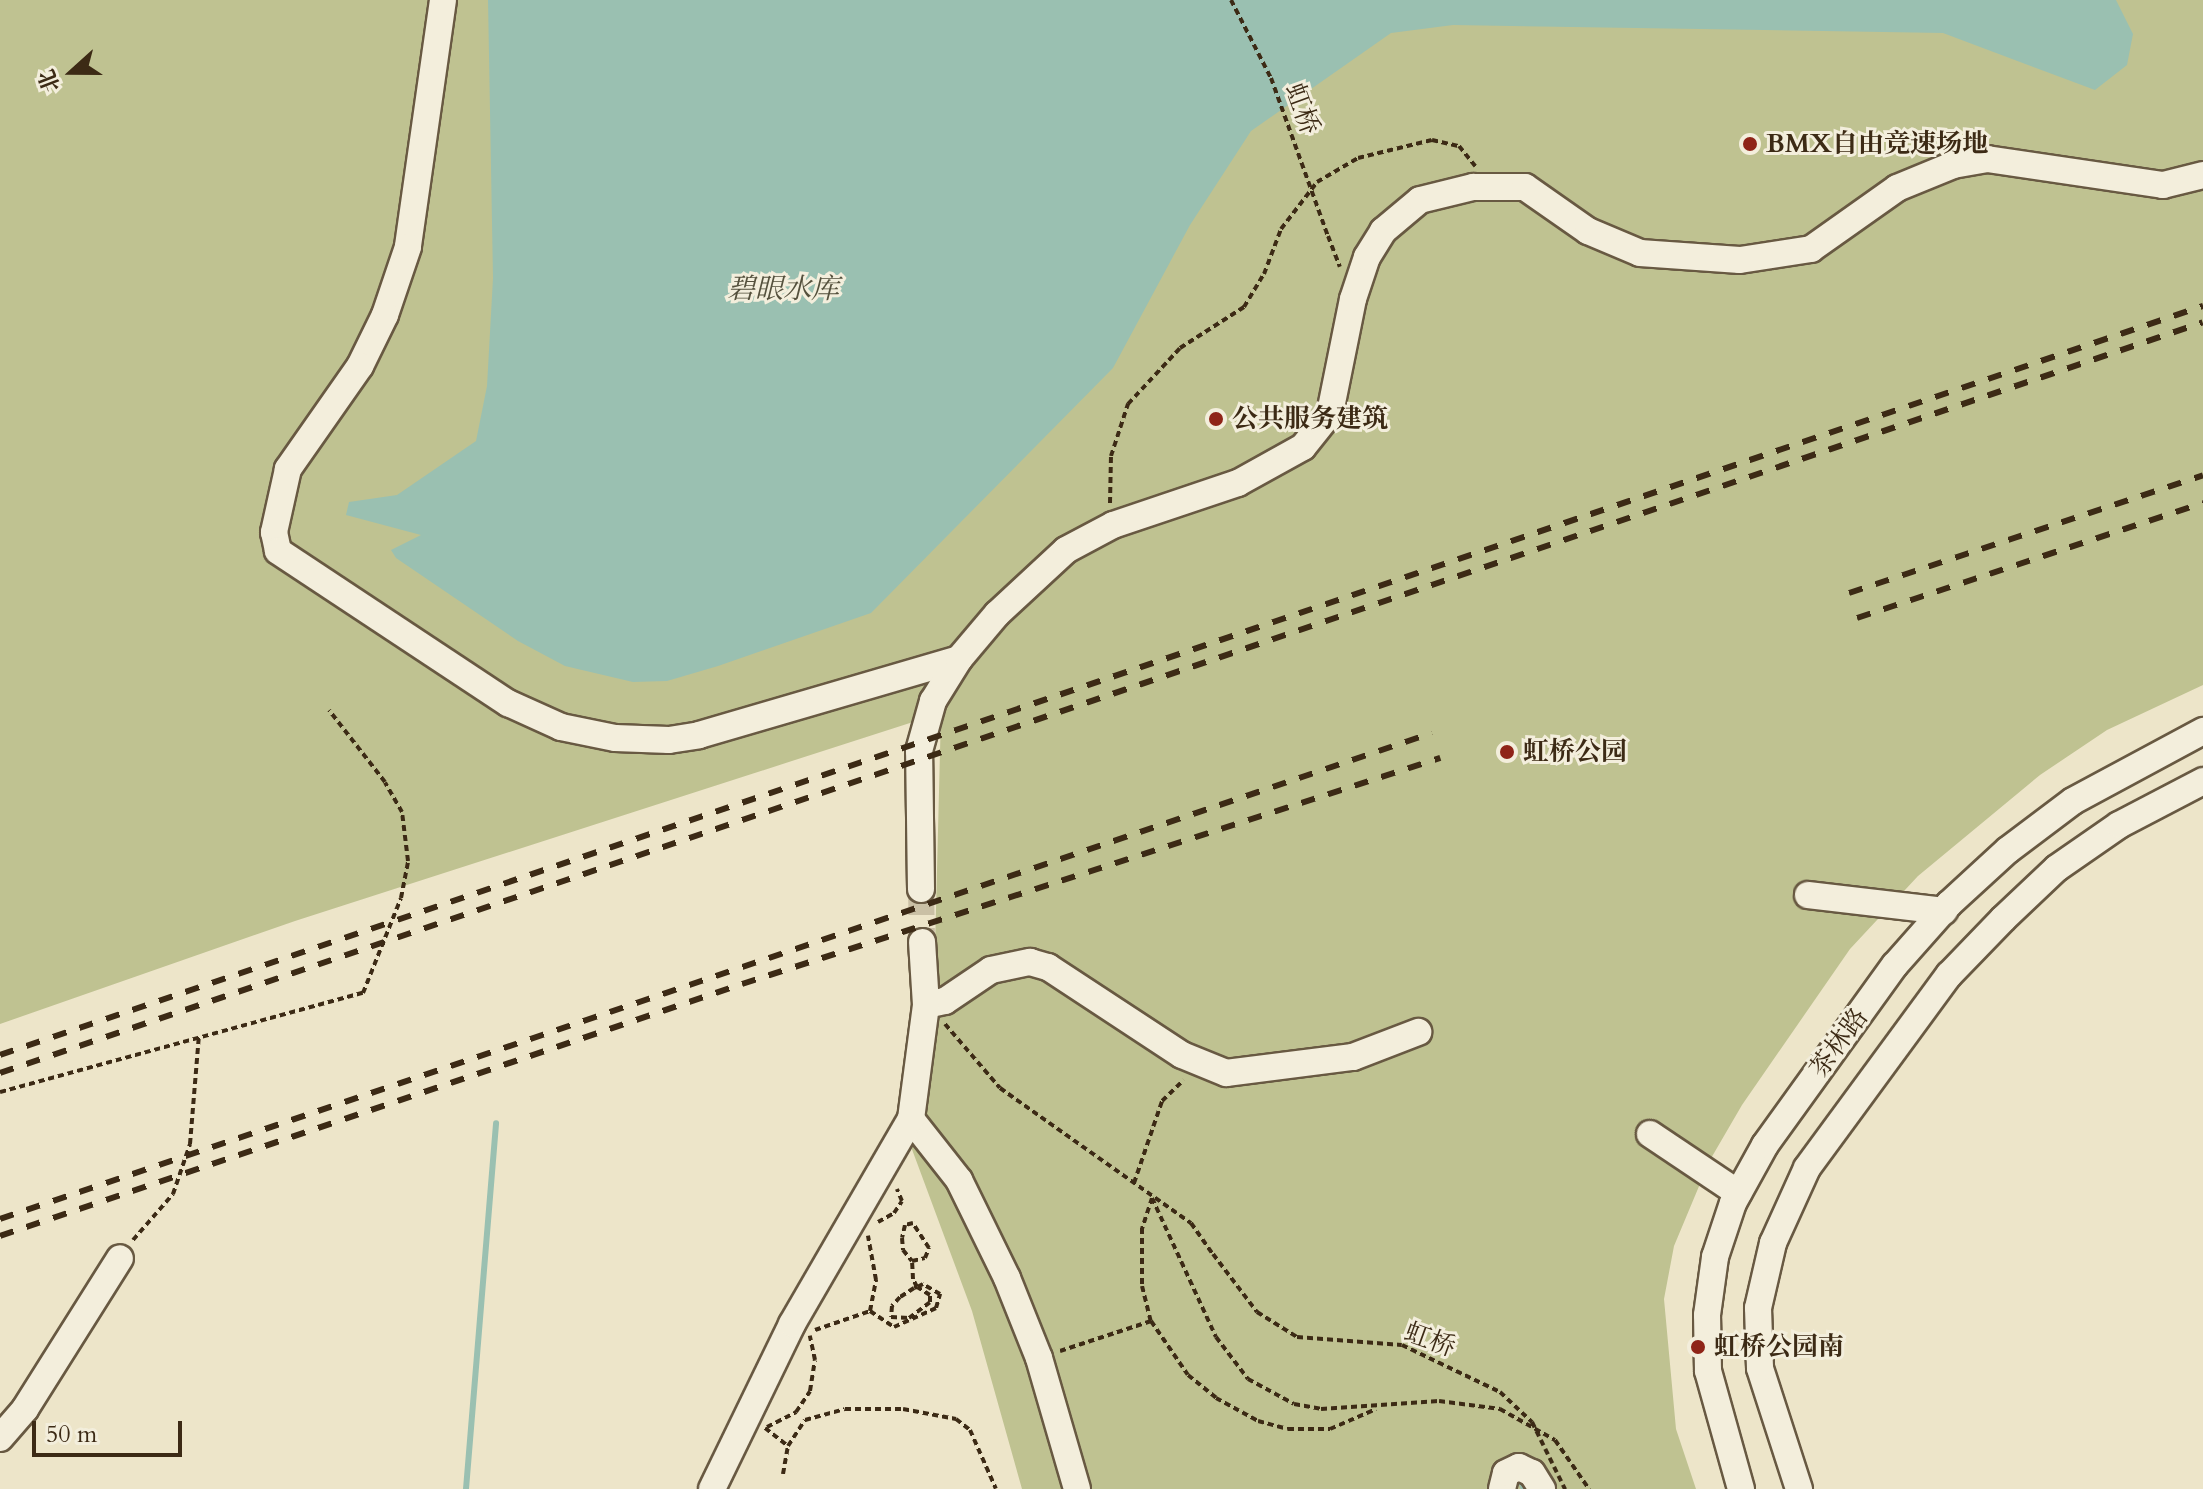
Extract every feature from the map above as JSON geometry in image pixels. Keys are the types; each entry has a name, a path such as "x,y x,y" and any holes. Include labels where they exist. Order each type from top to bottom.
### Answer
{"street":[{"path":"443,0 408,247 385,315 360,366 288,469 274,532 278,551 508,703 561,727 615,738 669,740 699,735 959,659"},
{"path":"921,889 919,751 933,701 959,659 1047,564 1113,525 1238,483 1303,447 1330,413 1353,299 1383,231 1420,200 1485,186 1525,187 1588,231 1640,253 1740,260 1811,249 1897,188 1953,165 1987,159 2163,185 2203,175"},
{"name":"茶林路","path":"1741,1489 1708,1371 1707,1315 1715,1257 1738,1193 1765,1145 1886,978 1944,911 2008,850 2073,801 2203,731"},
{"name":"茶林路","path":"1799,1489 1760,1368 1758,1308 1773,1243 1807,1168 1949,975 2003,919 2057,868 2119,825 2203,781"},
{"path":"1808,895 1944,911"},
{"path":"712,1489 756,1422 800,1328 911,1119 926,1005 922,942"},
{"path":"926,1005 945,1001 991,970 1030,962 1048,967 1209,1068 1248,1074 1377,1050 1418,1032"},
{"path":"911,1119 959,1180 1039,1358 1077,1489"},
{"path":"1650,1134 1738,1193"},
{"path":"0,1438 25,1409 120,1258"},
{"path":"1502,1489 1506,1473 1519,1467 1532,1473 1542,1489"}],"path":[{"name":"虹桥","path":"1231,0 1271,78 1328,236"},
{"path":"1113,525 1111,456 1128,404 1180,348 1244,307 1264,274 1281,229 1317,182 1358,158 1432,140 1459,146 1485,186"},
{"path":"0,1092 199,1035 348,1000 363,993 401,898 408,861 402,812 385,782 329,710"},
{"name":"虹桥","path":"926,1005 1000,1088 1191,1223 1257,1312 1297,1337 1402,1345 1500,1392 1532,1422 1565,1489"},
{"path":"120,1258 173,1194 190,1144 199,1035"},
{"path":"1134,1183 1162,1101 1182,1081 1209,1068"},
{"path":"1152,1198 1140,1253 1151,1321 1188,1375 1216,1398 1258,1421 1288,1429 1330,1429 1382,1406"},
{"path":"1152,1198 1216,1337 1248,1379 1294,1404 1321,1409 1439,1401 1500,1409 1555,1440 1589,1489"},
{"path":"855,1221 865,1229 876,1259 870,1311"},
{"path":"870,1311 887,1325 914,1322 941,1301 935,1288 917,1287 892,1306 891,1317 909,1318 924,1310 930,1295 917,1287 912,1261 903,1250 905,1225 913,1223 929,1248 925,1258 912,1261"},
{"path":"756,1422 788,1419 810,1391 815,1360 800,1328 870,1311"},
{"path":"1039,1358 1151,1321"},
{"path":"783,1474 788,1446 799,1425 825,1412 883,1408 934,1413 970,1430 996,1489"},
{"path":"756,1422 788,1446"}],"shaded area":[{"name":"虹桥公园","path":"0,0 2203,0 2203,685 2107,730 2040,775 1918,876 1850,949 1742,1105 1710,1160 1674,1246 1664,1299 1676,1429 1696,1489 1022,1489 972,1311 910,1144 925,1108 932,1066 941,713 295,921 0,1024"}],"water":[{"name":"碧眼水库","path":"488,0 2116,0 2133,34 2127,65 2095,90 1943,33 1453,25 1391,33 1251,131 1190,225 1113,368 871,613 667,681 633,682 565,666 518,641 396,558 391,550 421,535 346,515 349,502 397,495 476,441 487,386 493,278"}],"waterway":[{"path":"466,1489 496,1123"},
{"path":"1522,1484 1524,1489"}],"tunnel":[{"path":"921,889 922,942"}],"railway":[{"path":"0,1055 2203,306"},
{"path":"0,1073 2203,322"},
{"path":"1849,593 2203,475"},
{"path":"1857,618 2203,503"},
{"path":"0,1219 1432,733"},
{"path":"0,1236 742,984 1440,758"}],"place":[{"name":"BMX自由竞速场地","path":"1750,144"},
{"name":"公共服务建筑","path":"1216,419"},
{"name":"虹桥公园","path":"1507,752"},
{"name":"虹桥公园南","path":"1698,1347"}]}
